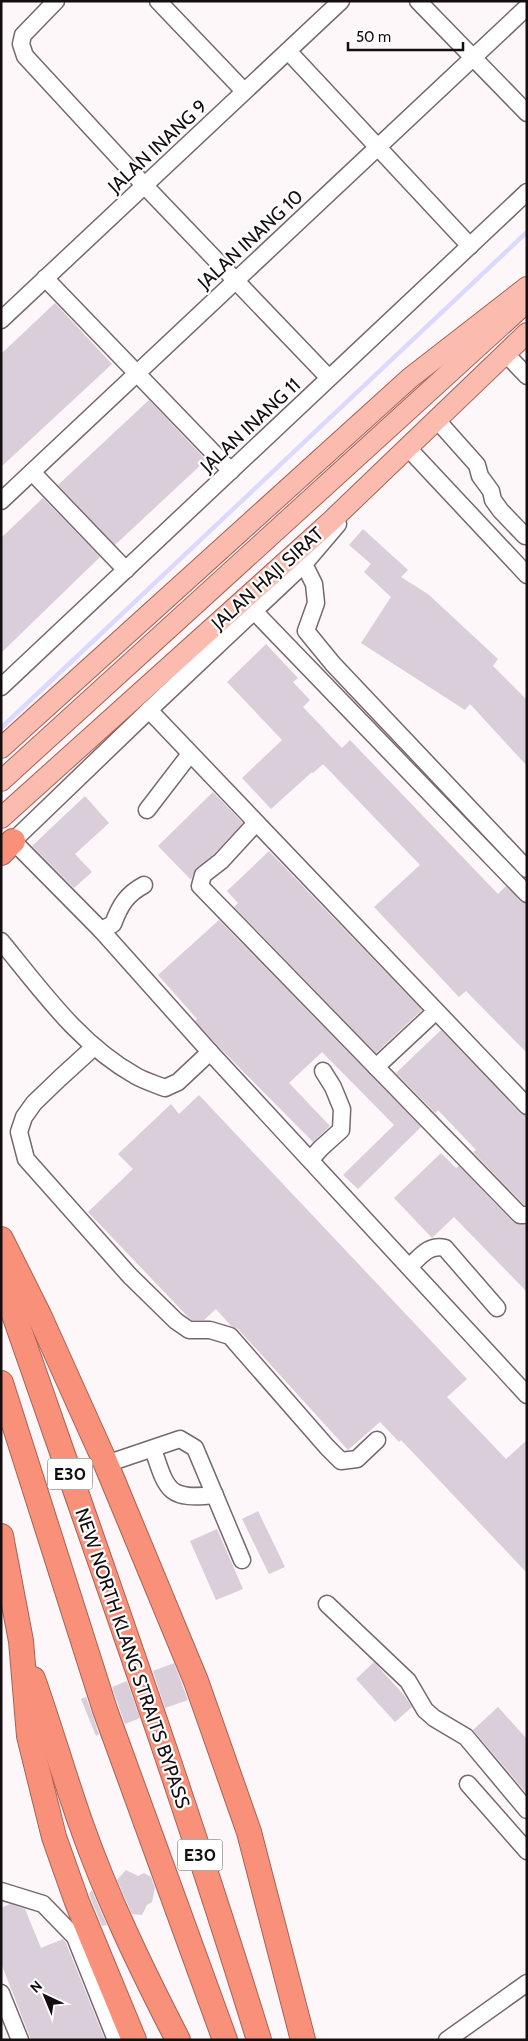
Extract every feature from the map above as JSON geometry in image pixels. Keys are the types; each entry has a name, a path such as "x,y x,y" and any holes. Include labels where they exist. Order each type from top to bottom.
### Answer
{"highway":[{"path":"1,1239 39,1315 106,1464 196,1681 249,1832 303,2040"},
{"name":"NEW NORTH KLANG STRAITS BYPASS","path":"1,1277 222,1920 258,2040"},
{"name":"NEW NORTH KLANG STRAITS BYPASS","path":"1,1383 105,1710 225,2040"},
{"path":"1,1536 21,1642 29,1736 54,1837 77,1902 134,2040"},
{"path":"21,1642 81,1825 111,1900 150,1985 178,2040"}],"main road":[{"path":"1,748 410,378 527,287"},
{"name":"JALAN HAJI SIRAT","path":"1,780 527,302"},
{"name":"JALAN HAJI SIRAT","path":"1,818 330,522 527,333"}],"street":[{"path":"56,1 23,35 21,44 25,56 145,186 329,378"},
{"path":"158,1 244,91"},
{"name":"JALAN INANG 9","path":"1,320 341,1"},
{"path":"418,1 527,113"},
{"name":"JALAN INANG 10","path":"1,500 527,7"},
{"path":"288,51 470,246"},
{"name":"JALAN INANG 11","path":"1,687 527,192"},
{"path":"45,278 231,471"},
{"path":"505,353 527,376"},
{"path":"436,419 477,465 480,476 491,491 493,500 525,536"},
{"path":"408,448 527,575"},
{"path":"392,462 304,564 149,710 5,841 101,930 210,1052 311,1159 527,1395"},
{"path":"32,472 126,570"},
{"path":"304,564 314,584 316,603 306,632 333,664 527,869"},
{"path":"254,612 527,894"},
{"path":"149,710 435,1012 527,1106"},
{"path":"147,810 190,754"},
{"path":"256,823 241,837 221,861 202,875 200,886 520,1215 527,1215"},
{"path":"101,930 113,924 120,905 133,891 144,885"},
{"path":"1,942 70,1025 94,1047 137,1077 164,1088 178,1082 210,1052"},
{"path":"376,1067 435,1012"},
{"path":"94,1047 60,1078 24,1117 19,1132 26,1159 130,1276 176,1321 189,1330 210,1330 230,1336 341,1461 357,1459 377,1440"},
{"path":"311,1159 341,1130 342,1109 324,1071"},
{"path":"410,1267 428,1250 436,1246 445,1248 498,1308"},
{"path":"106,1464 180,1439 189,1443 195,1448 242,1560"},
{"path":"152,1450 163,1481 174,1493 192,1498 215,1495"},
{"path":"327,1604 408,1682 430,1714 466,1736 527,1810"},
{"path":"468,1784 527,1851"},
{"path":"1,1891 43,1904 75,1937 116,2040"},
{"path":"447,2040 527,1983"},
{"path":"1,1993 20,2040"}],"building":[{"path":"55,303 112,364 1,467 1,354"},
{"path":"149,400 206,460 115,545 58,485"},
{"path":"43,498 100,557 1,653 1,538"},
{"path":"363,529 408,570 401,577 428,594 498,659 493,666 527,700 527,766 470,704 465,710 361,643 391,597 364,572 371,564 349,545"},
{"path":"266,644 298,678 293,682 310,700 303,707 342,748 350,740 498,894 506,886 520,901 527,904 527,1053 466,991 459,997 374,907 420,865 323,764 271,809 242,778 282,740 227,682"},
{"path":"213,792 243,823 214,854 196,868 191,880 158,846"},
{"path":"85,796 109,823 75,854 92,872 74,888 32,846"},
{"path":"269,851 422,1010 376,1053 234,907 238,903 227,891"},
{"path":"219,920 421,1127 358,1189 343,1175 394,1125 322,1052 289,1083 330,1126 313,1142 214,1042 195,1021 197,1019 158,975"},
{"path":"441,1030 520,1113 527,1116 527,1205 524,1205 473,1152 476,1150 438,1110 435,1113 396,1073"},
{"path":"199,1095 467,1379 447,1397 506,1459 527,1440 527,1573 401,1440 399,1442 380,1422 348,1450 238,1329 231,1326 216,1309 204,1320 192,1320 188,1317 88,1212 133,1169 118,1154 171,1104 179,1114"},
{"path":"441,1153 456,1168 459,1166 513,1222 527,1225 527,1292 454,1217 432,1238 394,1198"},
{"path":"258,1511 285,1567 269,1574 242,1519"},
{"path":"217,1529 243,1589 216,1600 190,1541"},
{"path":"374,1662 404,1695 412,1707 395,1722 356,1679"},
{"path":"174,1663 188,1700 165,1708 153,1671"},
{"path":"127,1681 140,1718 125,1724 112,1687"},
{"path":"86,1697 99,1734 96,1736 81,1699"},
{"path":"498,1707 527,1739 527,1794 473,1730"},
{"path":"126,1870 138,1876 144,1873 151,1877 155,1888 152,1902 147,1905 142,1915 132,1914 117,1880"},
{"path":"92,1890 107,1925 102,1926 89,1894"},
{"path":"10,1904 25,1909 41,1948 63,1939 66,1943 105,2040 31,2040 1,1963 1,1908"}],"waterway":[{"path":"1,728 527,232"}]}
